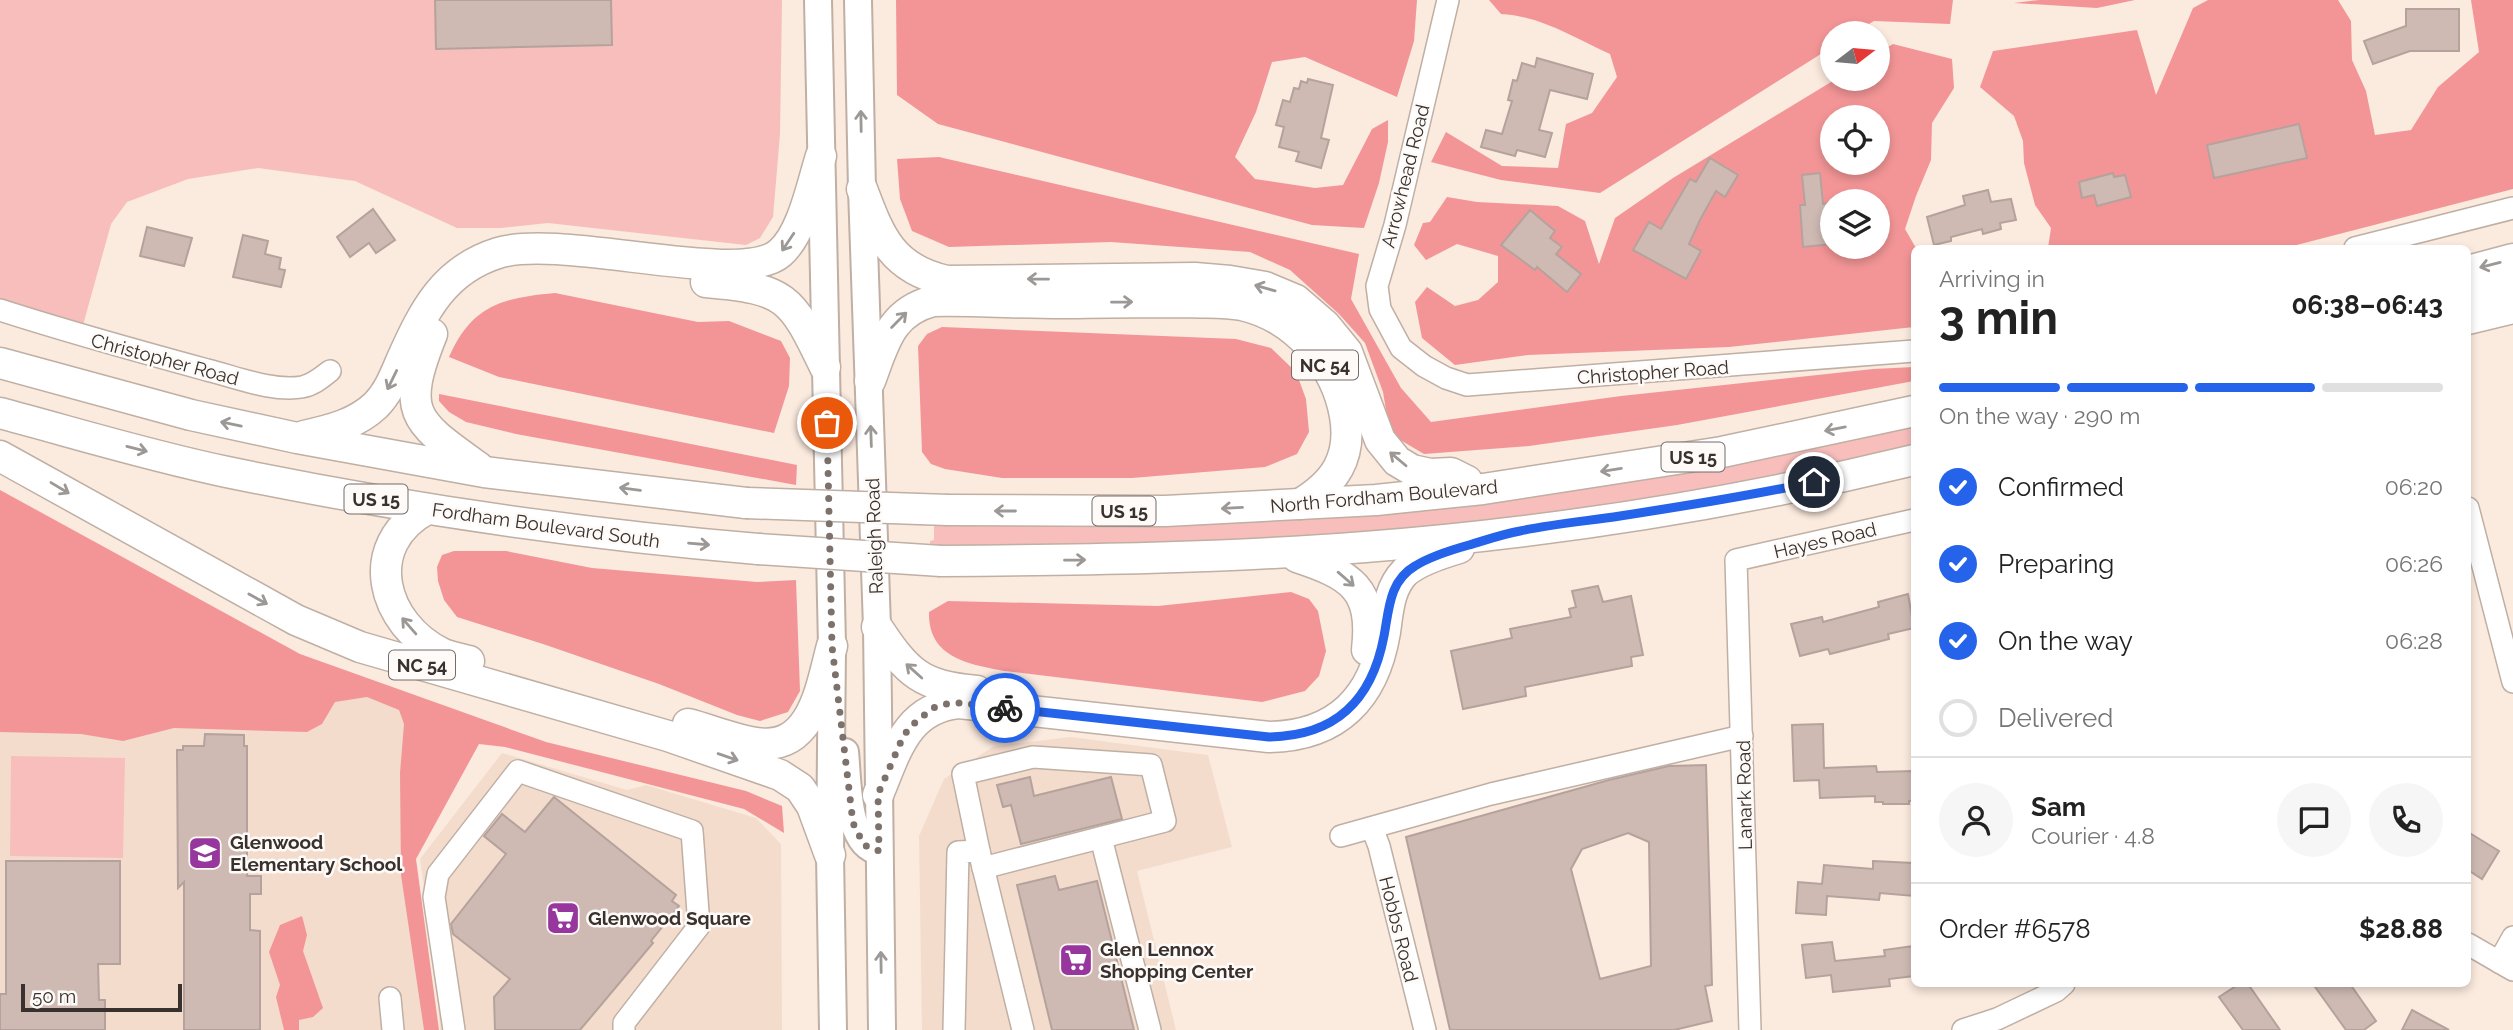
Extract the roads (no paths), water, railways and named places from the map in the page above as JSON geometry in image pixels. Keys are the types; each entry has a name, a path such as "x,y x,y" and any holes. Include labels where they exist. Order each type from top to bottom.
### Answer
{"highway":[{"path":"297,438 342,426 366,414 377,404 391,382 427,307 446,283 471,265 506,251 531,248 725,265 763,262 779,254 794,233 821,156"},
{"path":"862,189 874,223 887,246 907,266 937,279 1195,278 1265,287 1296,300 1325,325 1347,352 1380,440 1397,461 1412,470 1430,474 1451,473 1483,489"},
{"path":"2471,270 2513,259"},
{"path":"484,472 424,425 418,411 415,392 419,370 431,336 446,309 470,287 514,269 547,268 758,288 780,297 794,311 806,328 825,367"},
{"path":"2471,291 2513,281"},
{"name":"NC 54","path":"870,381 891,327 910,310 933,301 1242,305 1261,312 1299,334 1323,360 1341,401 1347,444 1343,457 1329,483 1300,504"},
{"path":"2471,318 2513,308"},
{"name":"US 15","path":"0,363 191,415 297,438 484,472"},
{"name":"North Fordham Boulevard","path":"484,472 746,503 948,510 1165,512 1376,500 1483,489 1722,452 1911,412"},
{"name":"Fordham Boulevard South","path":"0,413 224,471 427,509 652,541 941,561 1284,553"},
{"name":"NC 54","path":"0,456 296,620 360,647 668,736 780,775 800,788 812,806 830,855"},
{"name":"US 15","path":"1284,553 1520,531 1756,494 1911,461"},
{"path":"427,509 408,520 397,533 385,563 386,582 397,611 413,632 443,654 757,743 775,744 787,741 803,729 813,712 832,646"},
{"path":"878,794 910,727 933,708 946,704 959,703 1269,737 1310,732 1348,710 1366,689 1382,648 1392,593 1405,573 1416,565 1447,552 1520,531"},
{"path":"877,627 917,677 946,688 1281,720 1326,707 1355,680 1367,653 1368,624 1361,598 1352,583 1342,574 1284,553"}],"main road":[{"path":"818,0 832,646 830,855"},
{"name":"Raleigh Road","path":"858,0 877,627 882,1030"},
{"path":"832,646 853,823 864,845 879,851"},
{"name":"NC 54","path":"830,855 833,1030"}],"street":[{"name":"Arrowhead Road","path":"1401,348 1380,309 1377,286 1395,225 1448,0"},
{"path":"2367,245 2513,208"},
{"name":"Christopher Road","path":"0,310 80,336 255,382 303,387 317,382 330,371"},
{"name":"Christopher Road","path":"1401,348 1424,366 1467,385 1911,351"},
{"path":"2471,520 2513,682"},
{"name":"Hayes Road","path":"1736,561 1911,521"},
{"name":"Lanark Road","path":"1736,561 1750,1030"},
{"path":"1341,836 1491,794 1742,736"},
{"path":"954,1030 958,852 981,860 1101,838 1165,821 1152,765 1033,757 963,774 981,860 1023,1030"},
{"path":"454,1030 433,897 438,874 517,771 692,831 699,926 624,1023 624,1030"},
{"name":"Hobbs Road","path":"1372,828 1379,845 1425,1030"},
{"path":"1101,838 1150,1030"},
{"path":"2471,946 2506,966 2513,937"},
{"path":"1964,1030 1997,1019 2060,987"},
{"path":"390,998 393,1030"}],"place":[{"name":"Glenwood Elementary School","path":"205,853"},
{"name":"Glenwood Square","path":"563,918"},
{"name":"Glen Lennox Shopping Center","path":"1076,960"}]}
